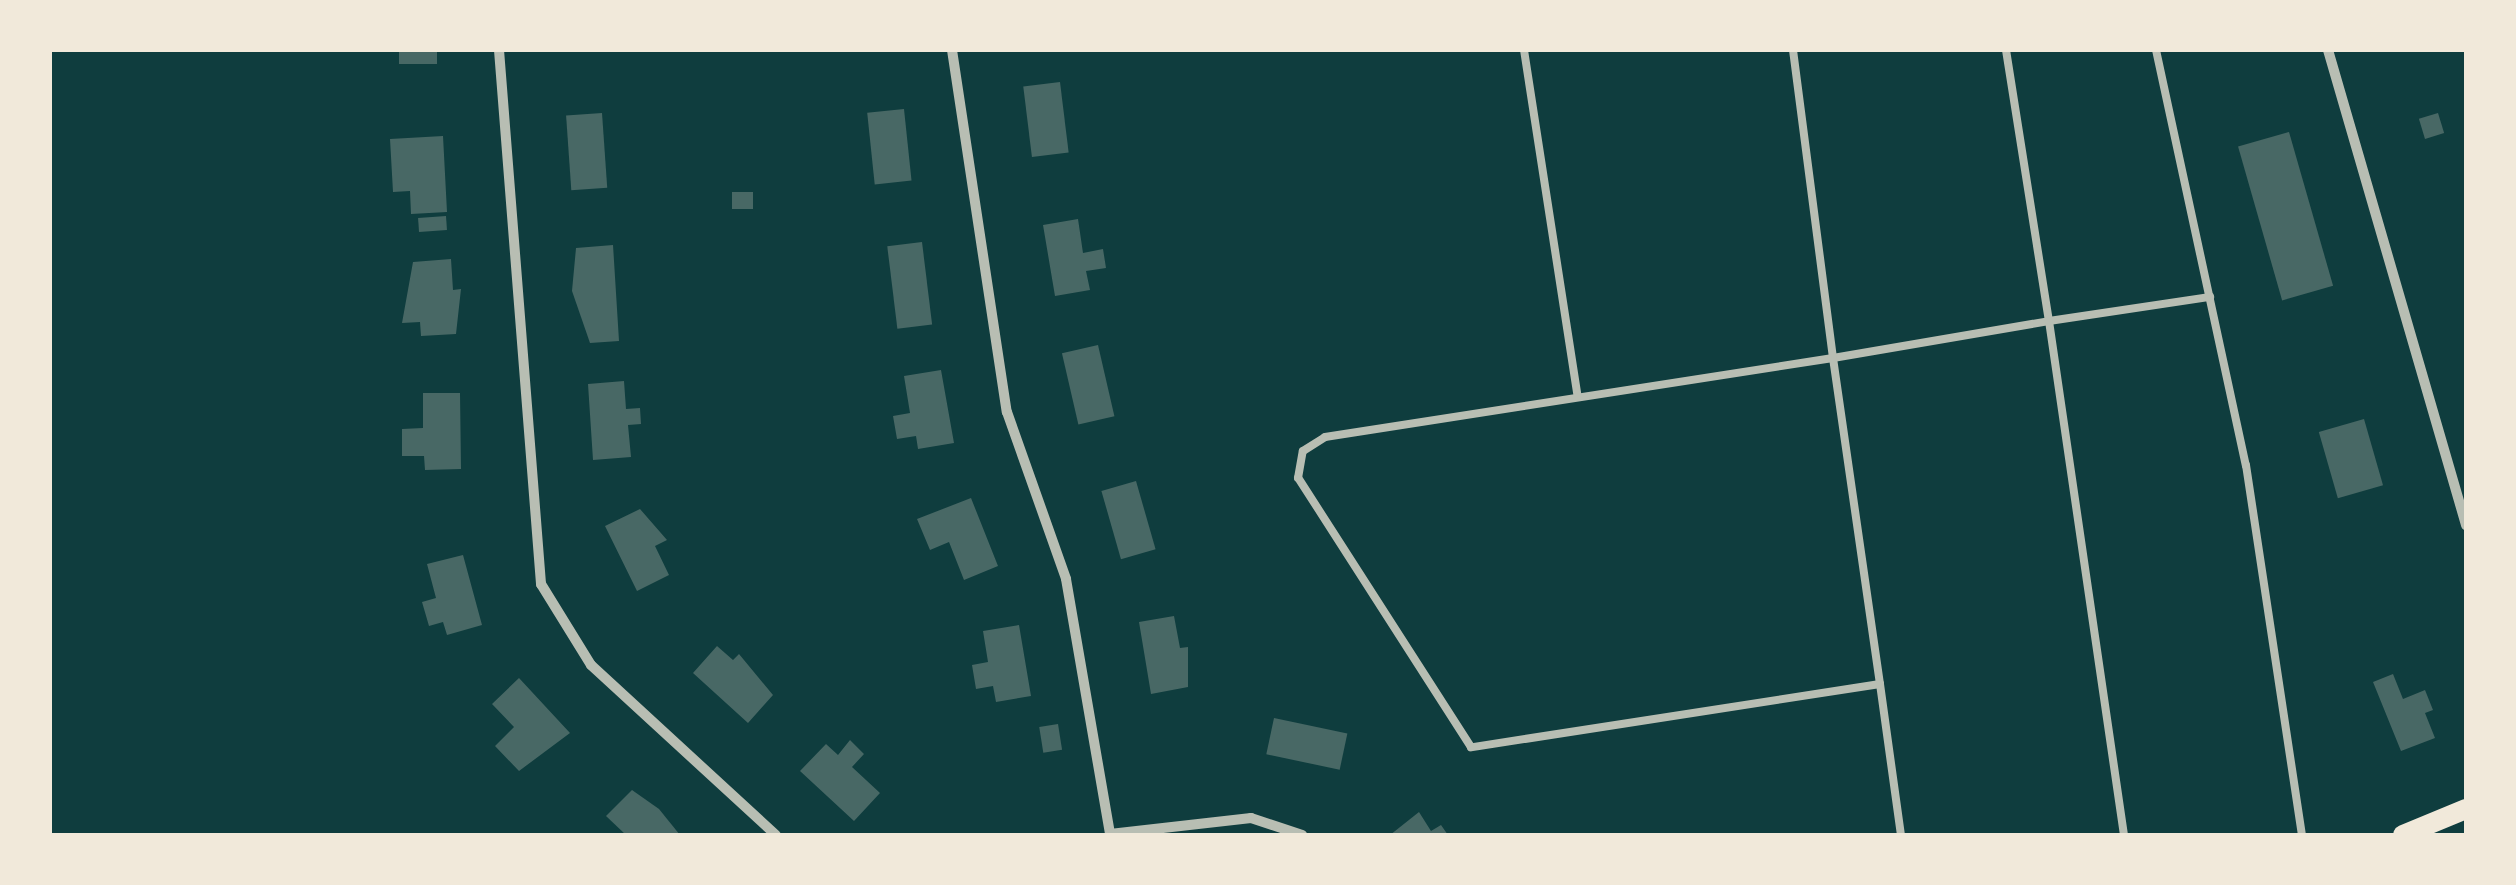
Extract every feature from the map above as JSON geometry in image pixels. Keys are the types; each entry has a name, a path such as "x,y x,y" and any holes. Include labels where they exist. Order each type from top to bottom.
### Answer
{"main road":[{"path":"2403,835 2466,809"}],"street":[{"path":"498,50 541,584 591,665 776,835"},
{"path":"952,50 1007,412 1073,610 1110,834 1251,818 1302,835"},
{"path":"2328,50 2466,525"}],"lane":[{"path":"1524,50 1577,394"},
{"path":"1793,50 1901,835"},
{"path":"2006,50 2124,835"},
{"path":"2156,50 2252,496 2302,835"},
{"path":"1880,684 1490,749 1460,739 1300,483 1300,456 1320,438 1577,394 1833,358 2210,297"}],"building":[{"path":"399,50 437,50 437,64 399,64"},
{"path":"1060,82 1069,152 1032,157 1023,87"},
{"path":"904,109 912,181 875,184 867,113"},
{"path":"602,113 607,188 571,190 566,116"},
{"path":"2438,113 2444,133 2425,139 2419,119"},
{"path":"2289,132 2333,286 2282,300 2238,147"},
{"path":"443,136 447,212 411,214 410,191 393,192 390,139"},
{"path":"732,192 753,192 753,209 732,209"},
{"path":"446,216 447,230 419,232 418,218"},
{"path":"1078,219 1083,253 1103,249 1106,268 1086,271 1090,290 1055,296 1043,225"},
{"path":"922,242 932,324 897,329 887,246"},
{"path":"613,245 619,341 590,343 572,291 576,248"},
{"path":"451,259 453,290 461,289 456,334 421,336 420,322 402,323 413,262"},
{"path":"1098,345 1114,416 1078,424 1062,353"},
{"path":"941,370 954,443 918,449 916,436 897,439 893,416 910,413 904,376"},
{"path":"624,381 626,409 640,408 641,424 628,425 631,457 593,460 588,384"},
{"path":"423,393 460,393 461,469 425,470 424,456 402,456 402,429 423,428"},
{"path":"2364,419 2383,485 2338,498 2319,432"},
{"path":"1136,481 1156,549 1121,559 1101,491"},
{"path":"971,498 998,566 964,580 949,542 930,550 917,519"},
{"path":"640,509 667,540 655,546 669,575 637,591 605,526"},
{"path":"463,555 482,625 447,635 443,622 429,626 422,602 436,598 427,564"},
{"path":"1174,616 1180,648 1188,647 1188,687 1151,694 1139,622"},
{"path":"1019,625 1031,696 996,702 993,686 976,689 972,665 988,662 983,631"},
{"path":"717,646 733,660 739,654 773,695 748,723 693,673"},
{"path":"2393,674 2403,699 2425,690 2433,710 2425,713 2435,738 2401,751 2373,682"},
{"path":"519,678 570,733 519,771 495,746 514,727 492,704"},
{"path":"1274,718 1347,734 1340,770 1266,754"},
{"path":"1058,724 1062,750 1043,753 1039,727"},
{"path":"850,740 864,754 852,767 880,793 854,821 800,771 826,744 838,755"},
{"path":"632,790 659,809 680,835 626,835 606,816"},
{"path":"1419,812 1431,831 1441,825 1448,835 1390,835"}]}
